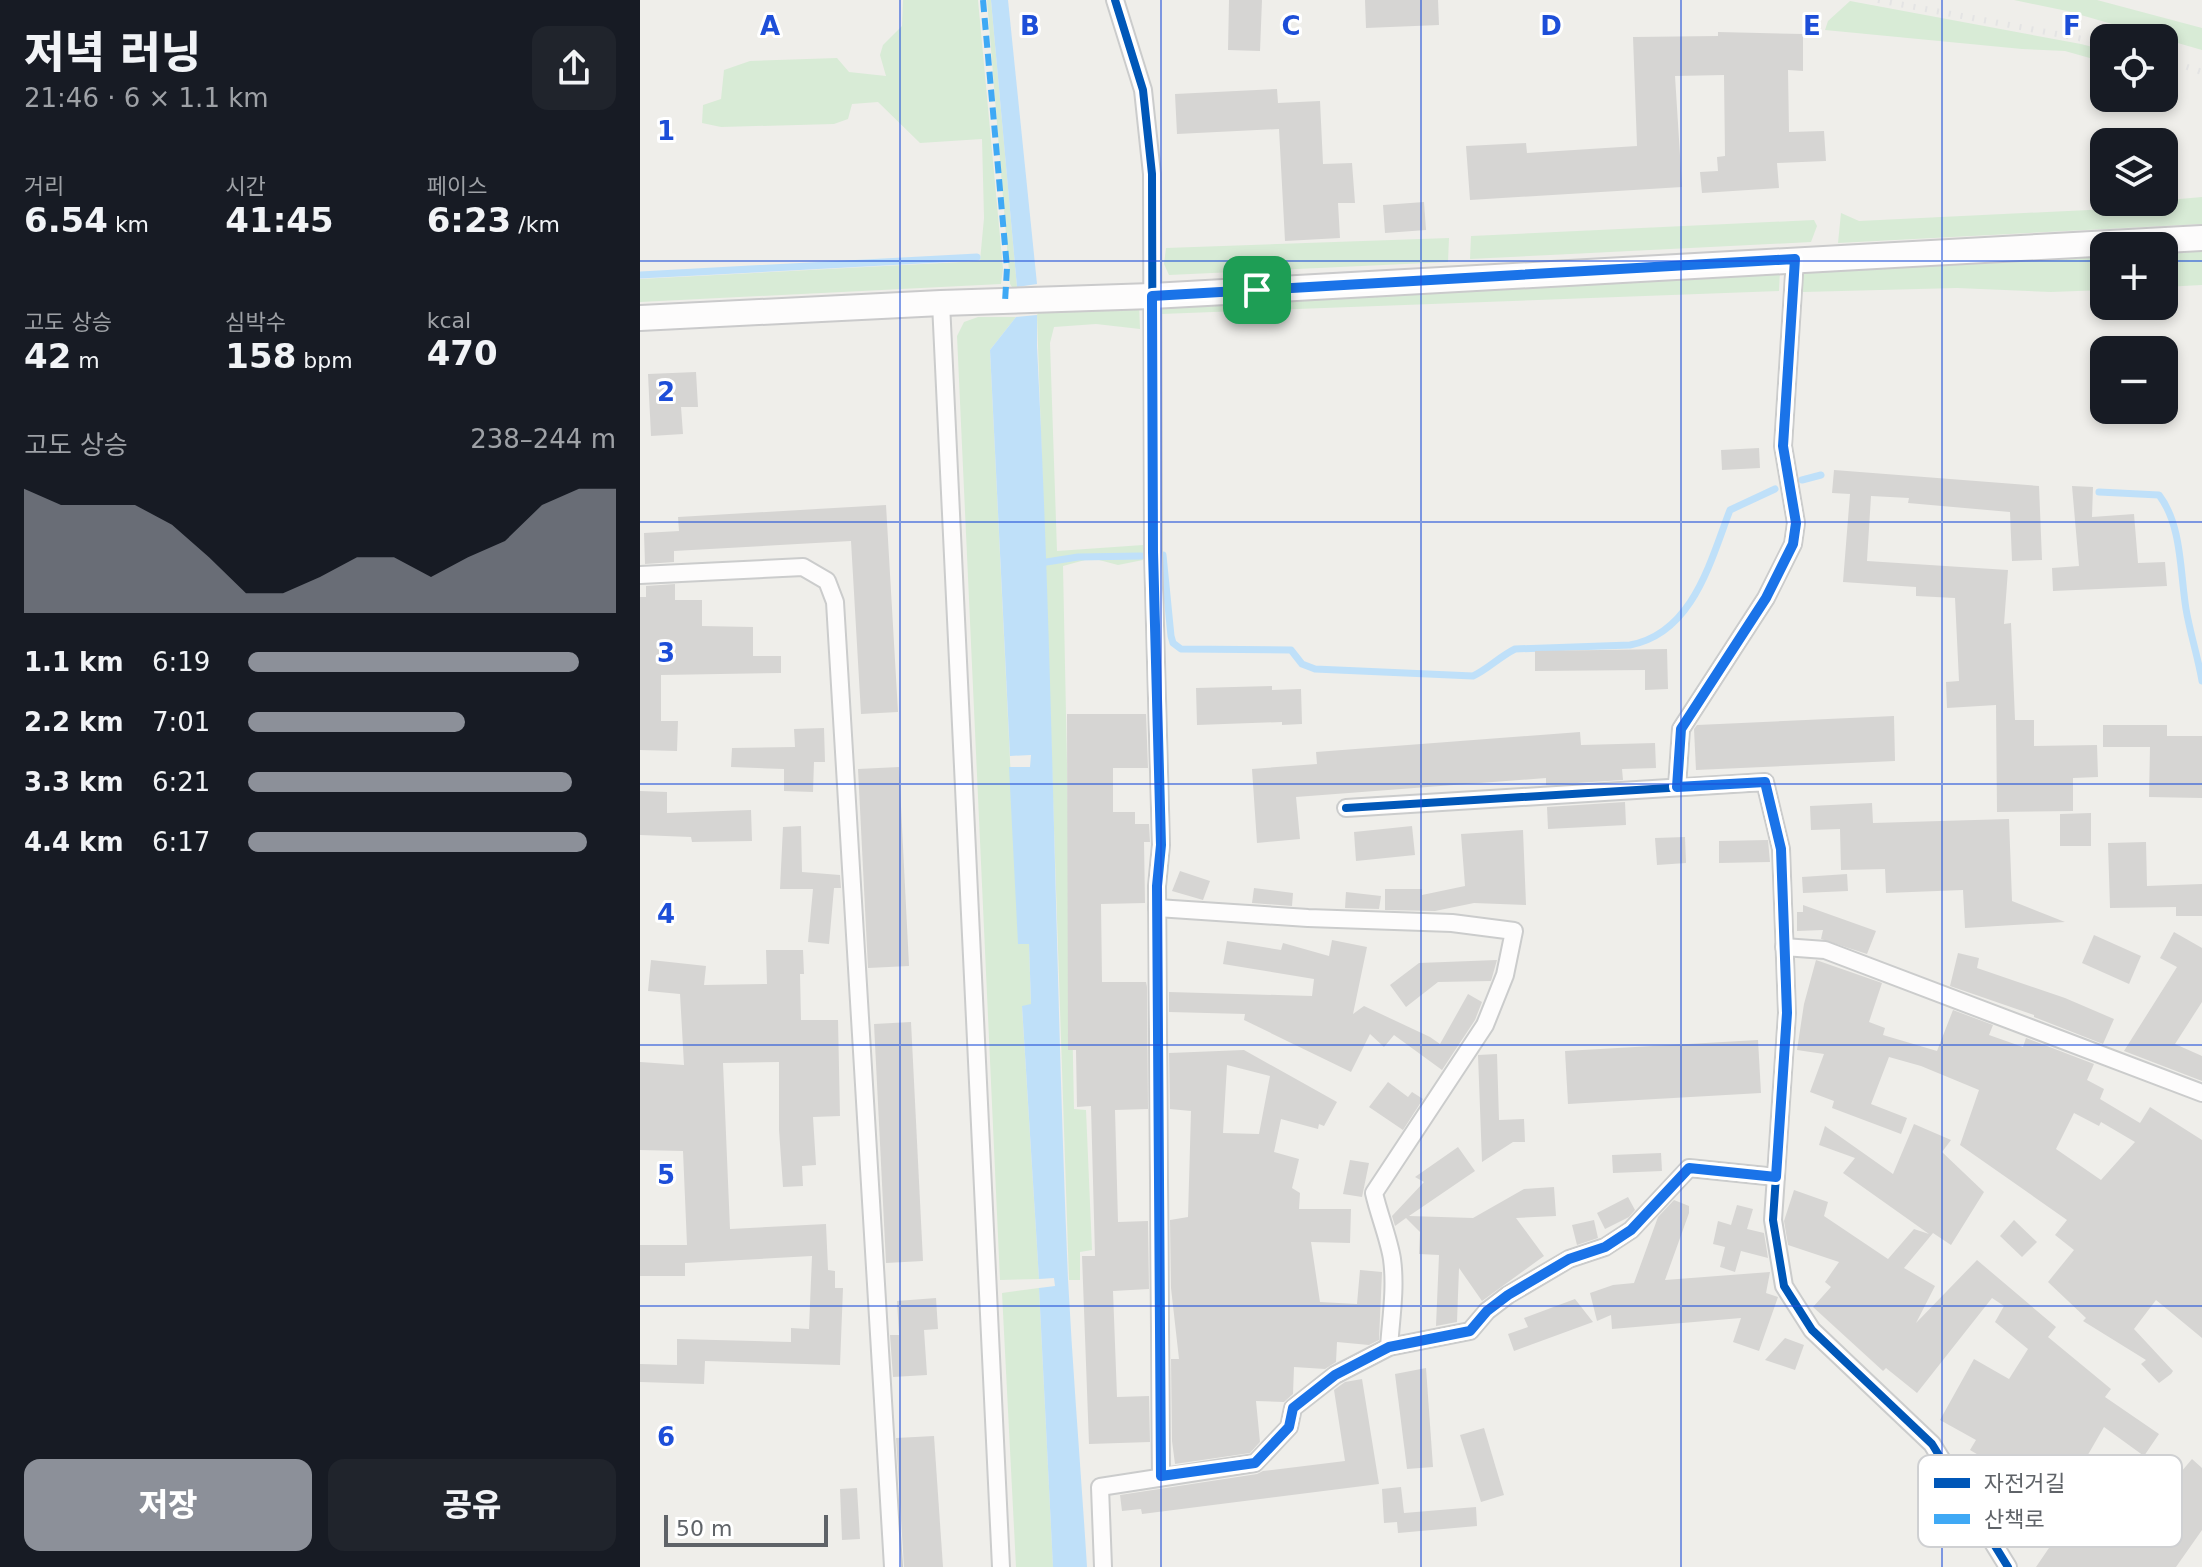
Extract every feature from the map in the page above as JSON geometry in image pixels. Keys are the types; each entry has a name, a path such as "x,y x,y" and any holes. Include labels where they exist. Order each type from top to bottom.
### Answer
{"main road":[{"path":"640,318 1152,296 2202,238"}],"street":[{"path":"1115,0 1143,90 1152,174 1153,552 1161,845 1157,908 1161,1476"},
{"path":"1677,787 1681,729 1766,598 1793,544 1796,523 1783,446 1795,259"},
{"path":"941,303 1001,1567"},
{"path":"640,575 803,567 827,581 835,602 893,1567"},
{"path":"1346,808 1765,782 1781,849 1787,1013 1773,1220 1784,1286 1812,1330 1932,1444 1939,1455"},
{"path":"1157,908 1452,923 1514,931 1505,975 1485,1025 1374,1193 1391,1257 1393,1279 1389,1347"},
{"path":"1784,947 1825,950 2202,1093"},
{"path":"1103,1567 1100,1487 1255,1463 1289,1427 1293,1408 1335,1375 1389,1347 1470,1331 1487,1311 1508,1295 1569,1259 1605,1247 1631,1230 1689,1168 1776,1177"},
{"path":"1996,1547 2008,1567"}],"green space":[{"path":"903,0 978,0 1003,269 1001,284 640,302 640,279 980,261 984,218 982,139 920,143 878,102 852,104 848,119 834,124 721,127 702,123 703,105 721,99 724,70 750,61 837,58 849,72 886,76 880,55 883,45 902,26"},
{"path":"987,0 991,0 1017,287 1010,284"},
{"path":"2014,0 2097,0 2202,28 2202,50 2178,43 2178,24 2112,24"},
{"path":"1850,1 2081,44 2090,46 2090,58 2065,51 1825,30 1828,21"},
{"path":"2202,197 2202,224 1838,243 1841,213 1859,221 2090,210 2090,216 2178,216 2178,199"},
{"path":"1814,220 1817,226 1811,242 1470,259 1471,236"},
{"path":"1449,238 1448,262 1169,275 1164,264 1166,248"},
{"path":"2202,251 2202,285 2178,286 2178,252"},
{"path":"2090,256 2090,291 1957,288 1803,292 1803,268"},
{"path":"1780,270 1779,291 1161,314 1161,301"},
{"path":"1139,303 1140,329 1096,324 1054,327 1050,343 1057,551 1143,545 1143,560 1118,565 1085,560 1063,566 1074,1109 1086,1110 1092,1250 1080,1252 1080,1280 1069,1280 1037,315 1042,307"},
{"path":"978,317 1016,317 990,350 1019,944 1029,943 1031,1005 1022,1007 1039,1279 1000,1280 957,336 964,322"},
{"path":"1039,1288 1053,1567 1016,1567 1002,1293"}],"water":[{"path":"991,0 1008,0 1037,284 1017,287"},
{"path":"1037,315 1068,1279 1087,1567 1053,1567 1039,1288 1055,1286 1054,1278 1039,1279 1022,1006 1031,1004 1029,944 1018,944 1009,767 1030,767 1031,755 1010,756 990,350 1016,317"}],"building":[{"path":"1229,0 1262,0 1260,51 1228,50"},
{"path":"1365,0 1438,0 1439,25 1366,28"},
{"path":"1718,32 1803,34 1803,71 1788,70 1789,132 1824,131 1826,161 1777,163 1779,188 1702,193 1700,172 1718,171 1717,157 1725,156 1724,75 1675,76 1682,187 1470,200 1466,146 1526,143 1527,153 1637,146 1633,37 1718,36"},
{"path":"1277,89 1278,103 1320,101 1323,164 1352,163 1355,203 1338,203 1340,238 1285,241 1279,129 1177,134 1175,94"},
{"path":"1424,202 1426,230 1385,233 1383,205"},
{"path":"696,372 698,407 681,407 683,434 651,436 648,374"},
{"path":"1759,448 1760,468 1722,470 1721,450"},
{"path":"1834,470 2039,486 2042,560 2012,561 2010,512 1908,503 1909,498 1871,496 1867,561 2008,570 2004,624 2011,623 2015,720 2034,720 2034,746 2097,745 2098,777 2073,778 2073,811 1997,812 1996,705 1947,708 1946,682 1959,681 1955,598 1916,596 1916,587 1843,582 1850,494 1832,493"},
{"path":"2072,486 2093,487 2092,517 2134,514 2138,563 2165,562 2167,586 2053,591 2052,568 2079,566"},
{"path":"886,505 898,712 861,714 851,541 674,551 674,562 645,564 644,533 679,531 678,517"},
{"path":"675,584 675,600 702,600 702,626 753,627 753,656 781,656 781,673 661,675 661,721 678,721 677,751 640,750 640,597 646,597 646,586"},
{"path":"1667,649 1668,689 1645,690 1645,670 1535,671 1535,651"},
{"path":"1272,686 1272,690 1301,689 1302,724 1197,725 1196,688"},
{"path":"1067,714 1146,714 1148,768 1113,768 1113,812 1135,812 1135,824 1149,824 1150,842 1144,842 1145,903 1101,904 1102,982 1146,982 1147,987 1148,1109 1115,1110 1118,1222 1148,1221 1149,1289 1113,1291 1117,1397 1149,1396 1150,1442 1089,1444 1082,1256 1095,1256 1091,1106 1077,1107 1076,1050 1068,1050"},
{"path":"1894,716 1895,761 1696,770 1694,729 1697,725"},
{"path":"2103,725 2167,725 2167,736 2202,736 2202,798 2149,797 2150,747 2103,747"},
{"path":"824,728 825,762 814,762 813,792 784,791 784,769 731,767 732,748 795,747 794,729"},
{"path":"1580,732 1581,745 1655,743 1656,768 1622,769 1623,780 1546,785 1546,778 1296,797 1300,839 1257,843 1252,769 1317,764 1316,752"},
{"path":"899,767 909,966 868,968 858,769"},
{"path":"640,791 667,792 667,813 751,810 752,841 692,842 691,837 640,835"},
{"path":"1625,802 1626,825 1548,829 1547,807"},
{"path":"1872,803 1873,823 2009,819 2012,901 2065,922 1965,928 1963,890 1886,893 1885,869 1841,870 1840,829 1811,830 1810,806"},
{"path":"2091,813 2091,846 2060,846 2060,814"},
{"path":"801,826 802,872 840,875 841,888 834,888 829,944 808,942 813,889 780,889 783,827"},
{"path":"1412,826 1415,855 1356,861 1354,832"},
{"path":"1523,830 1526,905 1474,903 1435,911 1385,910 1385,889 1422,889 1422,895 1465,886 1461,834"},
{"path":"1685,837 1686,863 1657,865 1655,838"},
{"path":"1768,840 1770,862 1719,863 1719,841"},
{"path":"2146,842 2147,886 2202,884 2202,916 2176,916 2176,907 2110,908 2108,843"},
{"path":"1180,871 1210,881 1203,900 1172,891"},
{"path":"1847,874 1848,891 1803,893 1802,877"},
{"path":"1254,888 1293,893 1292,906 1252,903"},
{"path":"1346,892 1381,896 1379,909 1345,908"},
{"path":"1803,905 1876,931 1867,954 1821,939 1823,930 1797,931 1797,912 1803,912"},
{"path":"2174,932 2202,948 2202,1002 2175,1044 2202,1056 2202,1081 2124,1051 2177,967 2160,958"},
{"path":"2094,935 2141,956 2129,984 2082,963"},
{"path":"1332,940 1367,947 1353,1014 1364,1006 1440,1044 1468,994 1482,1002 1475,1020 1442,1070 1394,1035 1384,1047 1370,1034 1351,1072 1244,1020 1245,1014 1169,1012 1169,992 1312,996 1314,979 1223,964 1227,941 1281,950 1283,943 1329,956"},
{"path":"766,950 803,950 801,1020 838,1020 840,1116 813,1117 816,1165 802,1166 803,1186 783,1187 779,1062 723,1063 730,1229 826,1224 828,1270 835,1271 835,1288 843,1288 840,1365 705,1361 704,1384 640,1382 640,1364 677,1365 677,1339 791,1342 791,1328 809,1329 812,1256 685,1263 685,1276 640,1276 640,1245 687,1245 683,1151 640,1150 640,1062 684,1065 680,994 648,991 651,960 706,966 704,985 767,984"},
{"path":"1958,953 1979,958 1977,968 2065,998 2114,1019 2103,1044 2034,1015 1950,986"},
{"path":"1497,960 1491,981 1438,982 1406,1007 1390,985 1419,963"},
{"path":"1816,960 1882,983 1869,1022 1885,1028 1883,1035 1937,1051 1953,1010 1993,1025 1989,1035 2023,1047 2026,1038 2094,1064 2087,1080 2104,1089 2100,1099 2140,1123 2150,1107 2202,1140 2202,1338 2156,1300 2134,1329 2173,1371 2171,1374 2159,1383 2141,1364 2146,1360 2083,1321 2086,1318 2048,1282 2074,1250 2055,1235 2067,1220 1960,1145 1979,1090 1921,1066 1889,1057 1871,1104 1907,1118 1901,1134 1832,1108 1834,1101 1810,1092 1824,1054 1797,1050 1804,1004","holes":["2074,1113 2099,1126 2101,1122 2135,1142 2101,1180 2056,1149"]},
{"path":"911,1022 923,1261 886,1263 874,1024"},
{"path":"1758,1040 1761,1093 1568,1104 1565,1051"},
{"path":"1244,1050 1337,1102 1324,1126 1319,1124 1318,1129 1281,1119 1274,1152 1299,1159 1292,1188 1300,1193 1299,1209 1351,1209 1350,1243 1311,1242 1320,1302 1357,1304 1360,1270 1382,1272 1379,1340 1369,1345 1337,1342 1336,1362 1325,1369 1294,1367 1293,1394 1284,1402 1256,1401 1260,1442 1250,1453 1175,1464 1171,1359 1179,1359 1171,1288 1170,1220 1188,1217 1191,1111 1170,1109 1169,1053","holes":["1227,1065 1270,1076 1259,1134 1223,1133"]},
{"path":"1497,1054 1499,1120 1524,1119 1525,1142 1513,1142 1482,1162 1478,1055"},
{"path":"1388,1082 1408,1097 1412,1092 1423,1099 1403,1130 1369,1107"},
{"path":"1914,1124 1951,1140 1942,1152 1984,1192 1951,1245 1933,1233 1904,1268 1935,1286 1916,1323 1977,1260 2056,1327 2048,1337 2111,1389 2105,1397 2159,1434 2145,1455 2104,1427 2088,1455 1978,1455 1970,1450 1976,1440 1940,1420 1974,1359 2009,1379 2028,1349 1995,1322 2004,1306 1992,1298 1917,1393 1886,1368 1883,1371 1813,1307 1831,1287 1825,1282 1839,1262 1788,1245 1784,1221 1794,1190 1828,1202 1824,1216 1888,1259 1914,1229 1929,1234 1843,1173 1855,1158 1819,1145 1825,1126 1893,1174"},
{"path":"1458,1147 1475,1171 1409,1216 1473,1218 1524,1189 1554,1187 1556,1216 1516,1218 1544,1256 1482,1301 1459,1268 1457,1322 1436,1326 1439,1255 1419,1254 1420,1232 1406,1218 1395,1226 1392,1216 1424,1182 1415,1177"},
{"path":"1661,1153 1662,1171 1613,1173 1612,1155"},
{"path":"1350,1160 1369,1163 1362,1197 1343,1194"},
{"path":"1628,1197 1635,1210 1629,1217 1605,1229 1597,1213"},
{"path":"1674,1200 1689,1206 1689,1213 1665,1280 1770,1272 1766,1293 1778,1297 1759,1351 1733,1342 1741,1318 1612,1329 1611,1315 1597,1321 1590,1293 1613,1285 1634,1283 1658,1217"},
{"path":"1737,1205 1753,1209 1747,1229 1764,1233 1768,1258 1741,1251 1735,1272 1720,1267 1725,1247 1713,1244 1718,1221 1731,1225"},
{"path":"1594,1220 1598,1238 1577,1245 1572,1225"},
{"path":"2014,1220 2037,1242 2022,1257 2000,1236"},
{"path":"936,1298 938,1329 924,1330 927,1375 893,1377 890,1335 899,1335 897,1301"},
{"path":"1575,1299 1593,1322 1514,1351 1508,1334 1528,1327 1524,1318"},
{"path":"1785,1338 1804,1345 1795,1370 1765,1360"},
{"path":"1426,1368 1433,1467 1407,1469 1395,1374"},
{"path":"1362,1379 1379,1484 1142,1514 1141,1509 1122,1511 1120,1495 1345,1461 1334,1390 1345,1382"},
{"path":"1484,1428 1504,1495 1481,1502 1460,1435"},
{"path":"934,1436 943,1567 904,1567 896,1438"},
{"path":"2192,1459 2202,1468 2202,1530 2176,1567 2036,1567 2050,1547 2182,1547 2182,1471"},
{"path":"1401,1487 1404,1513 1476,1507 1477,1526 1398,1533 1397,1522 1384,1523 1382,1489"},
{"path":"857,1488 860,1539 842,1540 840,1489"}],"waterway":[{"path":"640,275 977,257"},
{"path":"1802,480 1821,475"},
{"path":"1163,555 1171,636 1173,643 1181,649 1291,650 1302,664 1315,669 1473,676 1515,649 1630,645 1652,638 1684,611 1696,592 1730,510 1775,489"},
{"path":"2099,492 2159,495 2167,507 2176,534 2186,609 2202,681"},
{"path":"1040,563 1078,557 1141,556"}],"railway":[{"path":"1878,0 2090,40"},
{"path":"2178,64 2202,72"}],"marked path":[{"path":"983,0 1007,268 1005,302"}],"cycle path":[{"path":"1115,0 1143,90 1152,174 1153,552 1161,845 1157,886 1161,1476"},
{"path":"1346,808 1765,782 1781,849 1787,1013 1773,1220 1784,1286 1812,1330 1932,1444 1939,1455"},
{"path":"1996,1547 2008,1567"}],"route":[{"path":"1795,259 1783,446 1796,523 1793,544 1766,598 1681,729 1677,787 1765,782 1781,849 1787,1013 1776,1177 1689,1168 1631,1230 1605,1247 1569,1259 1508,1295 1487,1311 1470,1331 1389,1347 1335,1375 1293,1408 1289,1427 1255,1463 1161,1476 1157,886 1161,845 1153,552 1152,296 1257,290 1795,259"}]}
